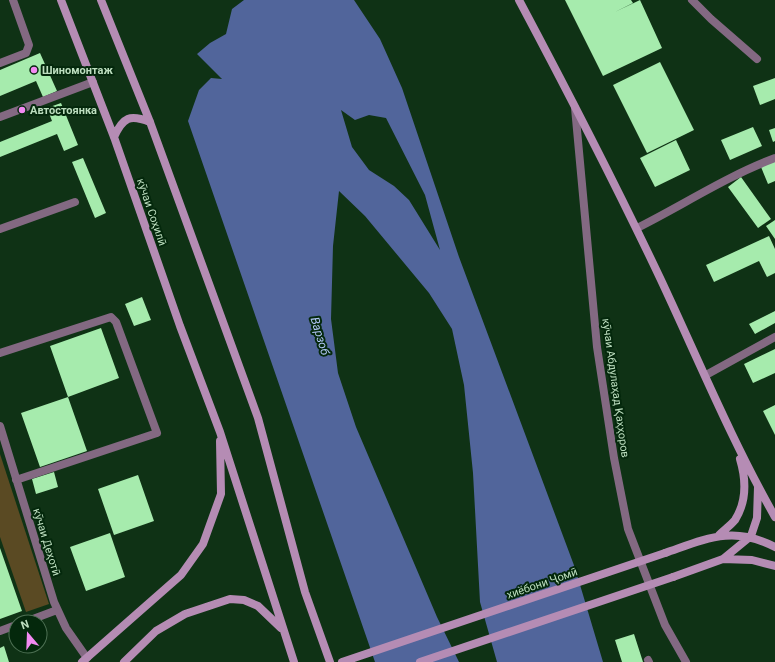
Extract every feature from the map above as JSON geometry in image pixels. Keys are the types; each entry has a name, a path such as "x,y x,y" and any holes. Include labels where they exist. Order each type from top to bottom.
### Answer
{"main road":[{"name":"кӯчаи Соҳилӣ","path":"61,0 114,137 180,326 220,432 294,662"},
{"path":"101,0 150,122 258,418 305,592 330,662"},
{"name":"кӯчаи Абдулаҳад Қаҳҳоров","path":"518,0 575,105 636,228 758,487 775,517"},
{"path":"114,137 119,124 127,119 138,117 150,122"},
{"path":"84,660 181,575 203,544 221,494 220,432"},
{"path":"719,535 735,520 744,498 745,476 733,435"},
{"path":"420,662 723,559 751,536 757,518 758,487"},
{"name":"хиёбони Ҷомӣ","path":"342,662 719,535 751,536 775,546"},
{"path":"723,559 752,560 775,566"},
{"path":"124,662 156,631 185,614 230,599 244,600 258,606 282,628"}],"street":[{"path":"0,63 26,53 29,45 12,0"},
{"path":"692,0 711,19 757,59"},
{"path":"0,117 93,82"},
{"name":"кӯчаи Абдулаҳад Қаҳҳоров","path":"575,105 597,347 628,529 664,625 686,662"},
{"path":"636,228 682,206 747,169 775,158"},
{"path":"0,229 75,202"},
{"path":"0,354 111,317 116,322 157,433 16,480"},
{"path":"706,375 775,337"},
{"name":"кӯчаи Деҳотӣ","path":"0,426 57,610 84,660"},
{"path":"46,614 57,610"}],"shaded area":[{"path":"0,454 49,604 26,612 0,537"}],"water":[{"name":"Варзоб","path":"244,0 354,0 380,39 402,88 459,257 575,568 603,662 497,662 480,602 473,473 464,385 452,329 429,293 365,216 339,191 333,246 331,319 338,373 356,427 437,617 459,662 375,662 188,121 199,90 211,78 222,79 197,54 210,43 226,34 232,9","holes":["341,110 355,120 369,115 386,118 425,195 440,250 409,200 394,186 369,170 352,147"]}],"building":[{"path":"565,0 631,0 633,3 615,12 640,0 662,48 603,76"},
{"path":"40,53 57,91 43,97 36,81 0,96 0,70"},
{"path":"660,62 694,130 647,153 613,85"},
{"path":"775,78 775,99 760,105 753,86"},
{"path":"61,103 78,145 64,151 57,134 0,157 0,142 52,121 47,108"},
{"path":"753,127 762,146 730,160 721,140"},
{"path":"775,128 775,141 773,142 769,130"},
{"path":"676,140 690,170 655,187 640,158"},
{"path":"83,158 106,213 95,218 72,162"},
{"path":"775,161 775,181 768,184 761,167"},
{"path":"741,177 771,219 758,228 728,187"},
{"path":"775,220 775,239 766,226"},
{"path":"769,236 775,249 775,273 767,277 759,261 714,282 706,265"},
{"path":"142,297 151,320 134,326 125,304"},
{"path":"775,311 775,323 755,334 749,324"},
{"path":"101,328 119,378 68,397 50,346"},
{"path":"775,349 775,373 753,383 744,364"},
{"path":"68,397 87,451 40,467 21,413"},
{"path":"775,405 775,435 763,411"},
{"path":"54,472 58,487 36,494 32,479"},
{"path":"138,475 154,521 114,535 98,489"},
{"path":"110,533 125,577 86,591 70,547"},
{"path":"0,548 22,611 14,614 8,614 8,616 0,619"},
{"path":"634,634 643,662 622,662 615,640"},
{"path":"4,646 9,662 0,662 0,648"}],"place":[{"name":"Шиномонтаж","path":"34,70"},
{"name":"Автостоянка","path":"22,110"}]}
